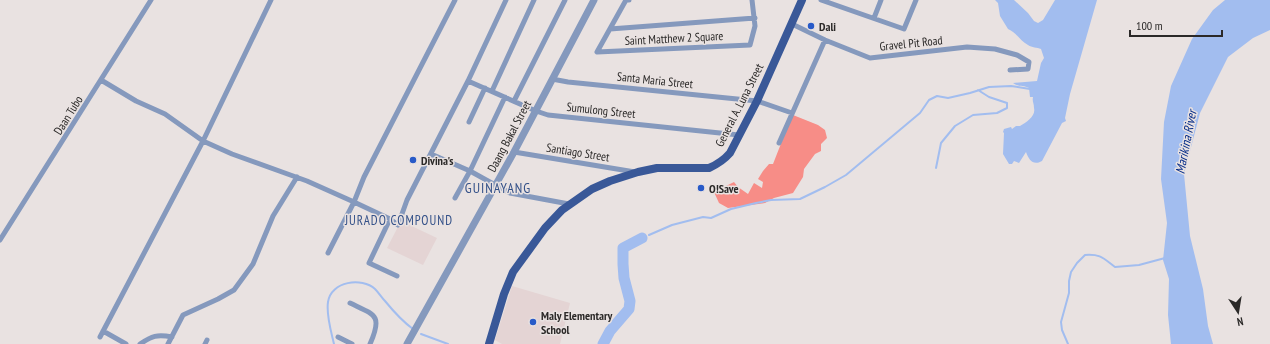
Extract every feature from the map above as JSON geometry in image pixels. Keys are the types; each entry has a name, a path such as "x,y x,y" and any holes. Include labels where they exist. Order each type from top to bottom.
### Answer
{"main road":[{"name":"General A. Luna Street","path":"489,344 504,294 513,272 553,218 569,204 592,189 638,172 657,168 710,168 725,159 730,153 757,100 802,0"}],"street":[{"name":"Daan Tubo","path":"0,240 151,0"},
{"path":"100,337 203,141 272,0"},
{"path":"328,253 354,202 364,177 455,0"},
{"path":"101,80 136,101 165,114 203,141 232,154 297,177 390,219 398,225 407,200 468,81 506,0"},
{"path":"492,91 534,0"},
{"path":"514,101 565,0"},
{"name":"Daang Bakal Street","path":"407,344 514,152 594,0"},
{"name":"Saint Matthew 2 Square","path":"629,0 626,0 597,52 750,45 755,26 752,0"},
{"path":"821,0 904,29 916,0"},
{"path":"874,18 881,0"},
{"name":"Saint Matthew 2 Square","path":"610,29 754,18"},
{"name":"Gravel Pit Road","path":"792,24 825,40 870,58 967,47 995,49 1014,54 1028,61 1029,68 1010,70"},
{"path":"779,143 825,40"},
{"name":"Santa Maria Street","path":"552,79 568,82 757,100 792,113"},
{"name":"Sumulong Street","path":"468,81 548,115 739,135"},
{"path":"469,122 485,88"},
{"path":"455,198 470,172 506,97"},
{"name":"Santiago Street","path":"514,152 638,172"},
{"path":"431,154 510,193 569,204"},
{"path":"168,344 183,316 234,290 253,264 273,216 297,177"},
{"path":"390,219 369,263 397,276"},
{"path":"350,303 368,312 375,318 377,326 370,344"},
{"path":"103,331 126,344"},
{"path":"140,344 150,337 160,335 172,337"},
{"path":"338,337 352,344"}],"shaded area":[{"path":"793,115 818,125 825,130 827,138 821,144 821,151 815,154 804,169 803,177 793,193 774,198 765,203 728,208 719,203 714,192 734,182 748,194 754,183 762,188 763,182 758,179 769,164 773,164"},
{"path":"401,221 437,238 423,265 387,248"},
{"name":"Maly Elementary School","path":"512,286 570,303 560,344 502,344 495,340"}],"water":[{"path":"995,0 1014,0 1034,21 1038,23 1043,20 1055,0 1097,0 1070,94 1065,118 1066,121 1062,123 1042,161 1036,163 1028,157 1026,152 1019,163 1014,161 1012,164 1009,164 1003,154 1003,132 1004,129 1011,127 1012,129 1016,126 1020,126 1034,114 1033,97 1030,97 1029,88 1013,83 1037,81 1041,63 1044,58 1041,49 1030,46 1008,29 1000,16 998,3"},
{"name":"Marikina River","path":"1225,0 1270,0 1270,30 1253,38 1228,57 1200,113 1184,174 1190,236 1203,289 1208,326 1213,344 1171,344 1168,315 1169,279 1163,260 1167,223 1161,179 1164,122 1171,86 1192,39 1213,10"}],"waterway":[{"path":"649,235 672,225 703,217 711,218 731,209 756,203 771,200 800,199 825,187 846,175 920,113 929,100 937,96 948,98 989,87 1011,86 1030,89"},
{"path":"936,168 941,143 955,126 973,115 997,113 1007,108 1007,103 989,97 978,90"},
{"path":"603,344 610,331 629,309 630,301 624,278 623,248 642,238"},
{"path":"1068,344 1062,330 1061,322 1069,293 1071,272 1085,255 1098,256 1115,267 1139,265 1165,258"},
{"path":"334,344 328,318 328,302 330,295 335,289 348,283 363,283 375,289 398,316 413,329"},
{"path":"421,334 448,344"}],"place":[{"name":"Dali","path":"811,26"},
{"name":"Divina's","path":"413,160"},
{"name":"O!Save","path":"701,188"},
{"name":"Maly Elementary School","path":"533,322"}],"district":[{"name":"GUINAYANG","path":"498,188"},
{"name":"JURADO COMPOUND","path":"399,220"}]}
